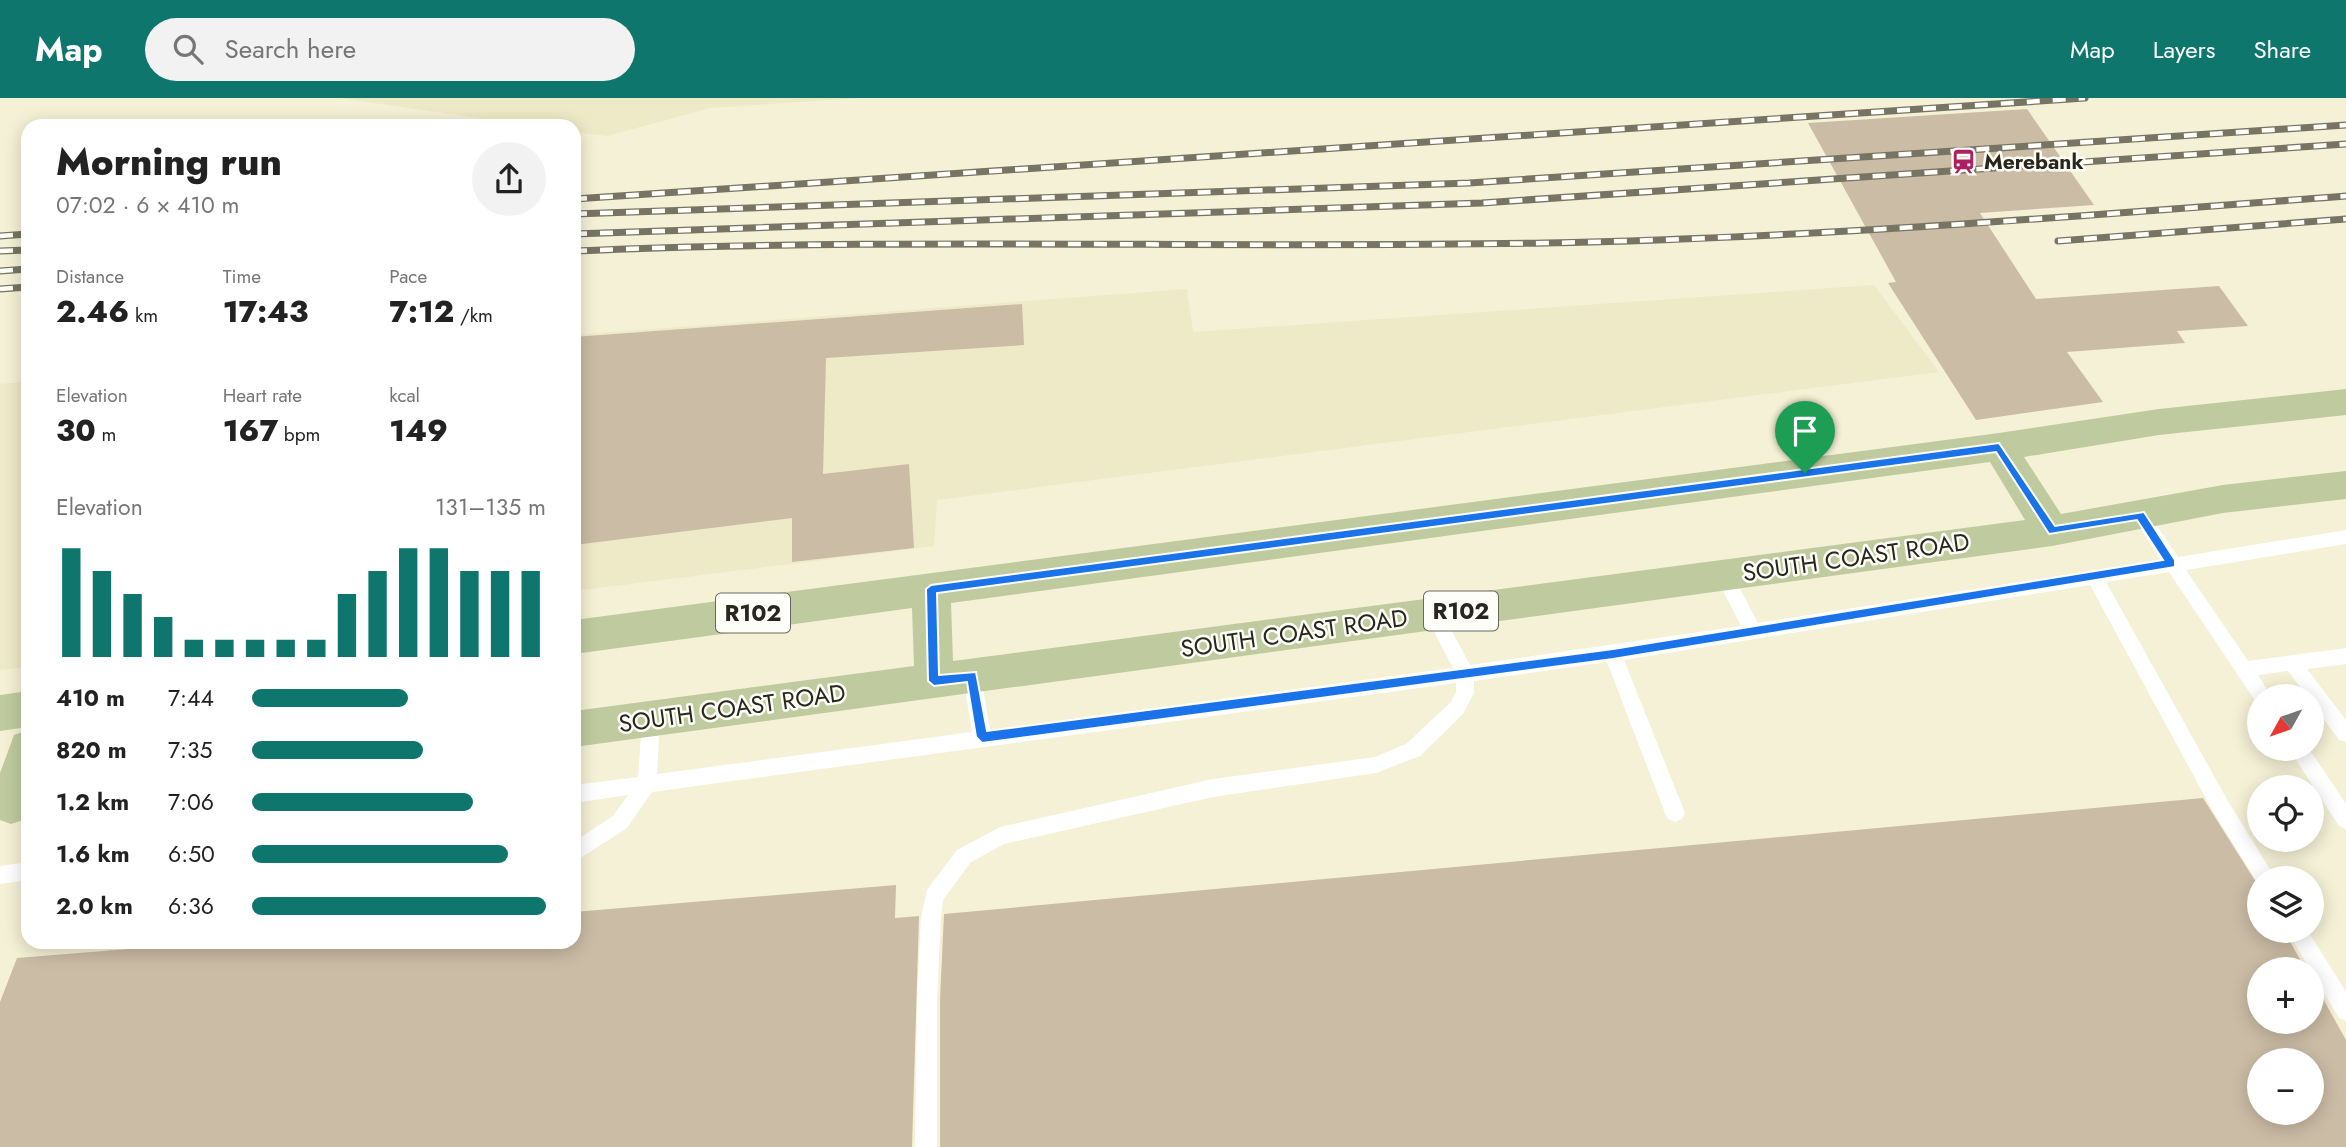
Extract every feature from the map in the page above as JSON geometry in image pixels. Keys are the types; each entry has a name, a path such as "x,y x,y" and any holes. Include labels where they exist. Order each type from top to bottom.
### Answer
{"main road":[{"name":"R102","path":"581,636 1999,447 2159,422 2346,402"},
{"path":"1999,447 2052,531"},
{"name":"SOUTH COAST ROAD","path":"581,728 2052,531 2223,499 2346,485"},
{"path":"931,589 934,681"},
{"path":"0,713 21,710"},
{"path":"13,805 21,775"}],"lane":[{"path":"2140,515 2254,684"},
{"path":"581,793 1613,654 2346,537"},
{"path":"1724,575 1754,632"},
{"path":"2094,577 2222,809 2257,866"},
{"path":"926,1147 927,1000 931,917 934,897 964,856 1000,836 1213,788 1376,765 1413,750 1457,708 1465,693 1465,673 1434,614"},
{"path":"1613,654 1675,813"},
{"path":"2244,669 2346,656"},
{"path":"2292,663 2346,734"},
{"path":"972,676 982,737"},
{"path":"581,848 620,822 647,784 650,719"},
{"path":"2306,761 2346,820"},
{"path":"0,875 21,873"},
{"path":"2304,943 2346,1011"}],"shaded area":[{"path":"339,98 859,98 710,108 607,136 581,133 581,119 485,119"},
{"path":"1874,285 1939,372 937,500 934,546 581,590 581,334 1187,289 1193,332"},
{"path":"21,382 21,668 0,670 0,384"}],"building":[{"path":"2027,109 2094,205 1980,213 2036,299 2219,286 2248,326 2177,331 2185,343 2067,352 2103,402 1976,420 1888,283 1896,282 1808,123"},
{"path":"1022,304 1024,345 826,358 823,474 909,464 914,548 792,562 792,518 581,544 581,336"},
{"path":"2203,798 2247,868 2247,943 2291,943 2299,957 2247,957 2247,1034 2324,1034 2324,1001 2346,1040 2346,1147 940,1147 940,1000 944,914"},
{"path":"896,885 895,918 919,916 912,1147 0,1147 0,1002 17,958 128,949 581,949 581,911"}],"railway":[{"path":"581,199 2085,98"},
{"path":"581,214 1469,183 2346,125"},
{"path":"581,234 1482,203 2346,144"},
{"path":"581,251 817,245 1424,244 1645,240 1946,225 2346,196"},
{"path":"2058,241 2346,219"},
{"path":"0,236 21,234"},
{"path":"0,251 21,250"},
{"path":"0,271 21,270"},
{"path":"0,289 21,288"}],"place":[{"name":"Merebank","path":"1964,162"}],"route":[{"path":"1999,447 2052,531 2140,515 2171,564 1613,654 982,737 972,676 934,681 931,589 1805,473 1999,447"}]}
